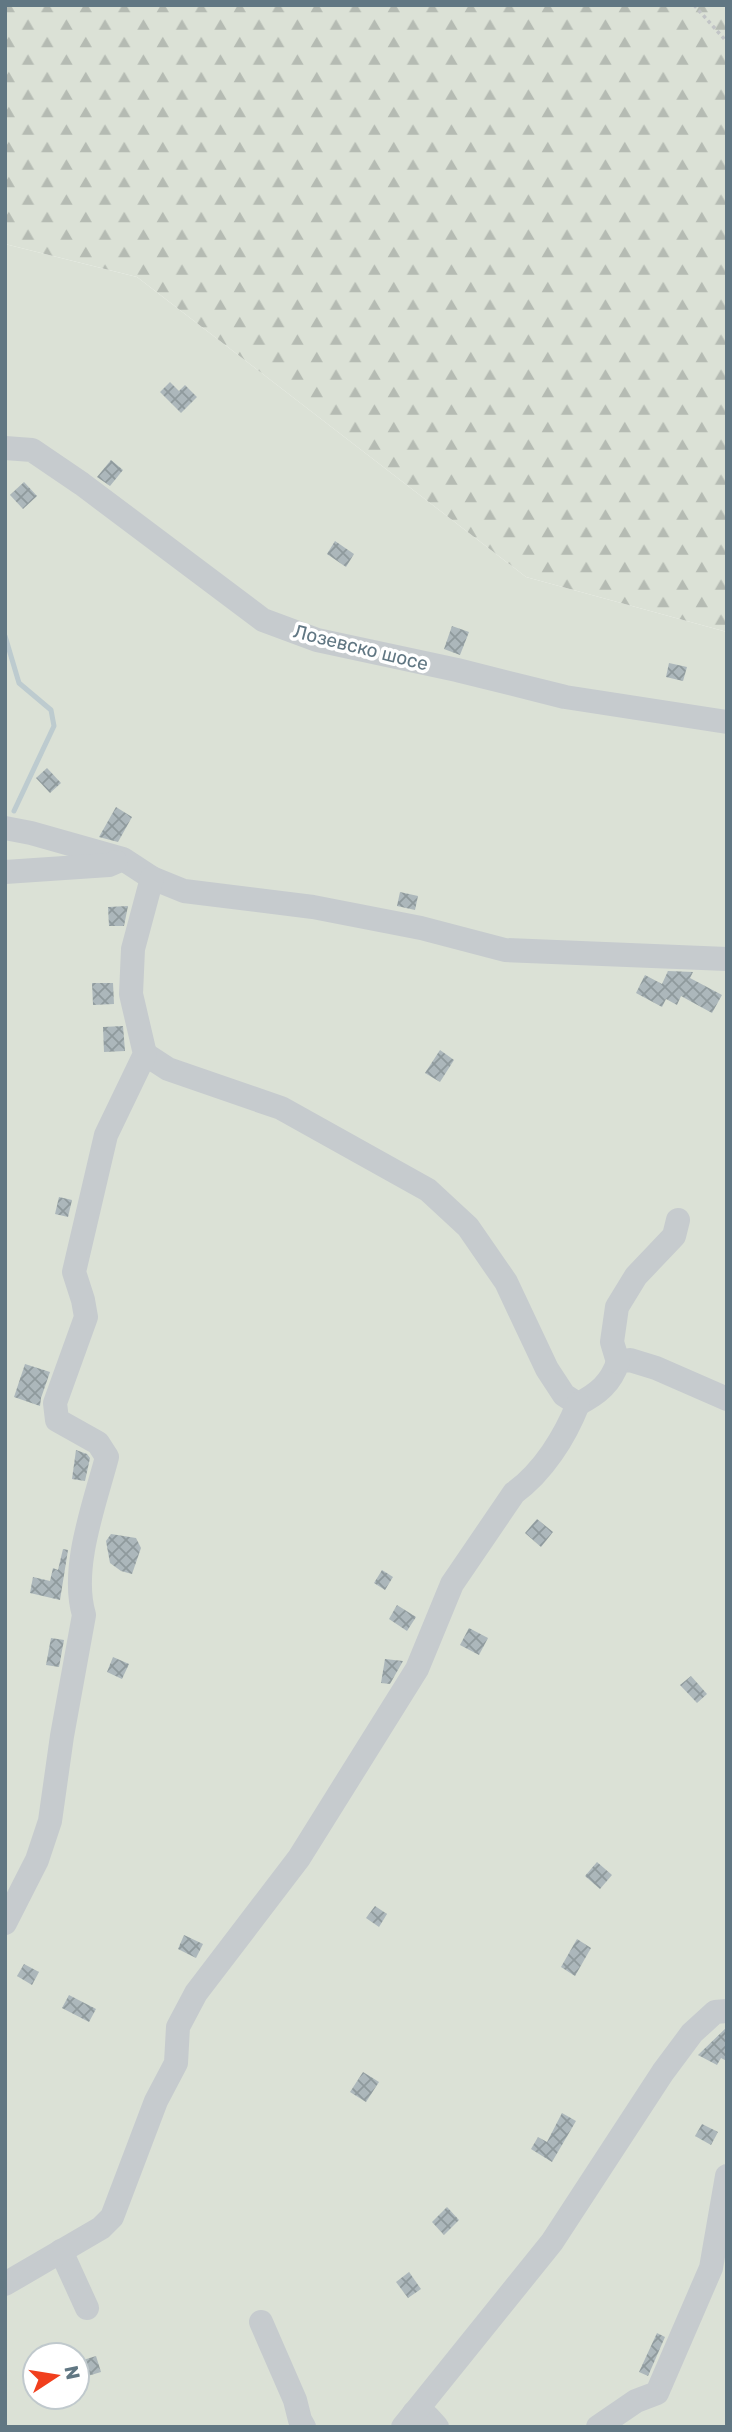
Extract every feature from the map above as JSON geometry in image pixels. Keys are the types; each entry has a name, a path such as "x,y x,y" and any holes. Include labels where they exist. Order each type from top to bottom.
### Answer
{"street":[{"name":"Лозевско шосе","path":"5,449 32,450 82,484 263,620 317,640 457,670 565,697 727,722"},
{"path":"5,828 124,859 152,878 184,891 313,907 421,929 505,950 724,961"},
{"path":"5,872 108,865 124,859"},
{"path":"5,1923 37,1860 50,1821 84,1615 80,1602 83,1547 107,1457 98,1443 57,1420 55,1403 86,1317 74,1272 106,1136 145,1054 131,994 133,949 152,878"},
{"path":"145,1054 168,1069 281,1108 428,1190 468,1227 506,1282 547,1369 564,1395 578,1404"},
{"path":"5,2284 101,2228 112,2217 156,2101 176,2063 178,2027 196,1993 299,1858 417,1669 452,1584 514,1493 527,1484 567,1433 578,1404 594,1397 612,1378 618,1362 612,1342 617,1307 636,1276 674,1236 678,1220"},
{"path":"618,1362 630,1360 656,1368 727,1399"},
{"path":"409,2420 552,2242 663,2072 692,2033 715,2012 727,2011"},
{"path":"598,2427 636,2401 657,2393 711,2268 727,2176"},
{"path":"61,2251 87,2308"},
{"path":"261,2322 304,2427"},
{"path":"409,2420 428,2417 437,2427"}],"path":[{"path":"694,5 727,41"}],"green space":[{"path":"5,5 727,5 727,632 526,577 137,277 5,244"},
{"path":"5,244 137,277 526,577 727,632 727,2427 5,2427"}],"building":[{"path":"170,382 179,391 185,385 197,397 181,413 160,392"},
{"path":"111,460 123,470 110,486 97,477"},
{"path":"24,482 37,496 23,509 10,495"},
{"path":"335,541 354,554 346,567 327,554"},
{"path":"452,626 469,632 460,655 444,649"},
{"path":"669,663 687,667 683,681 666,677"},
{"path":"47,768 61,783 50,793 36,778"},
{"path":"116,807 132,817 118,842 99,837"},
{"path":"400,892 418,896 415,910 397,906"},
{"path":"128,906 124,926 109,926 108,907"},
{"path":"668,971 693,972 690,978 722,995 712,1013 681,996 677,1005 666,999 662,1007 636,993 645,975 662,984"},
{"path":"92,983 113,983 114,1004 93,1005"},
{"path":"123,1026 125,1051 104,1052 103,1027"},
{"path":"440,1050 454,1060 440,1082 425,1073"},
{"path":"59,1197 72,1200 68,1217 55,1214"},
{"path":"25,1364 50,1372 40,1406 14,1397"},
{"path":"76,1450 90,1458 85,1481 72,1479"},
{"path":"537,1519 553,1532 541,1547 525,1533"},
{"path":"111,1534 136,1538 141,1548 132,1574 121,1571 110,1563 106,1541"},
{"path":"63,1549 68,1550 60,1600 30,1593 33,1577 50,1581 53,1568 58,1570"},
{"path":"382,1570 393,1577 385,1590 374,1583"},
{"path":"397,1605 416,1617 407,1631 389,1619"},
{"path":"469,1628 488,1638 479,1655 460,1645"},
{"path":"51,1638 64,1640 59,1667 46,1665"},
{"path":"113,1657 129,1664 122,1679 107,1672"},
{"path":"385,1659 403,1661 390,1684 381,1683"},
{"path":"691,1676 707,1694 697,1703 680,1685"},
{"path":"597,1862 612,1875 600,1889 585,1876"},
{"path":"375,1906 387,1914 379,1927 366,1918"},
{"path":"184,1935 203,1944 196,1958 178,1949"},
{"path":"577,1939 591,1948 575,1976 561,1967"},
{"path":"24,1964 39,1972 32,1985 17,1976"},
{"path":"69,1995 96,2009 89,2022 62,2008"},
{"path":"727,2027 727,2061 721,2058 717,2065 698,2055"},
{"path":"363,2072 379,2082 366,2102 350,2092"},
{"path":"562,2113 576,2121 552,2162 531,2149 538,2137 547,2142"},
{"path":"702,2124 718,2132 711,2145 695,2136"},
{"path":"447,2207 459,2220 444,2235 432,2222"},
{"path":"409,2272 421,2289 408,2298 396,2282"},
{"path":"657,2333 665,2337 648,2376 639,2372"},
{"path":"96,2356 101,2372 91,2375 91,2358"}],"waterway":[{"path":"5,636 19,683 51,710 54,726 14,811"}]}
